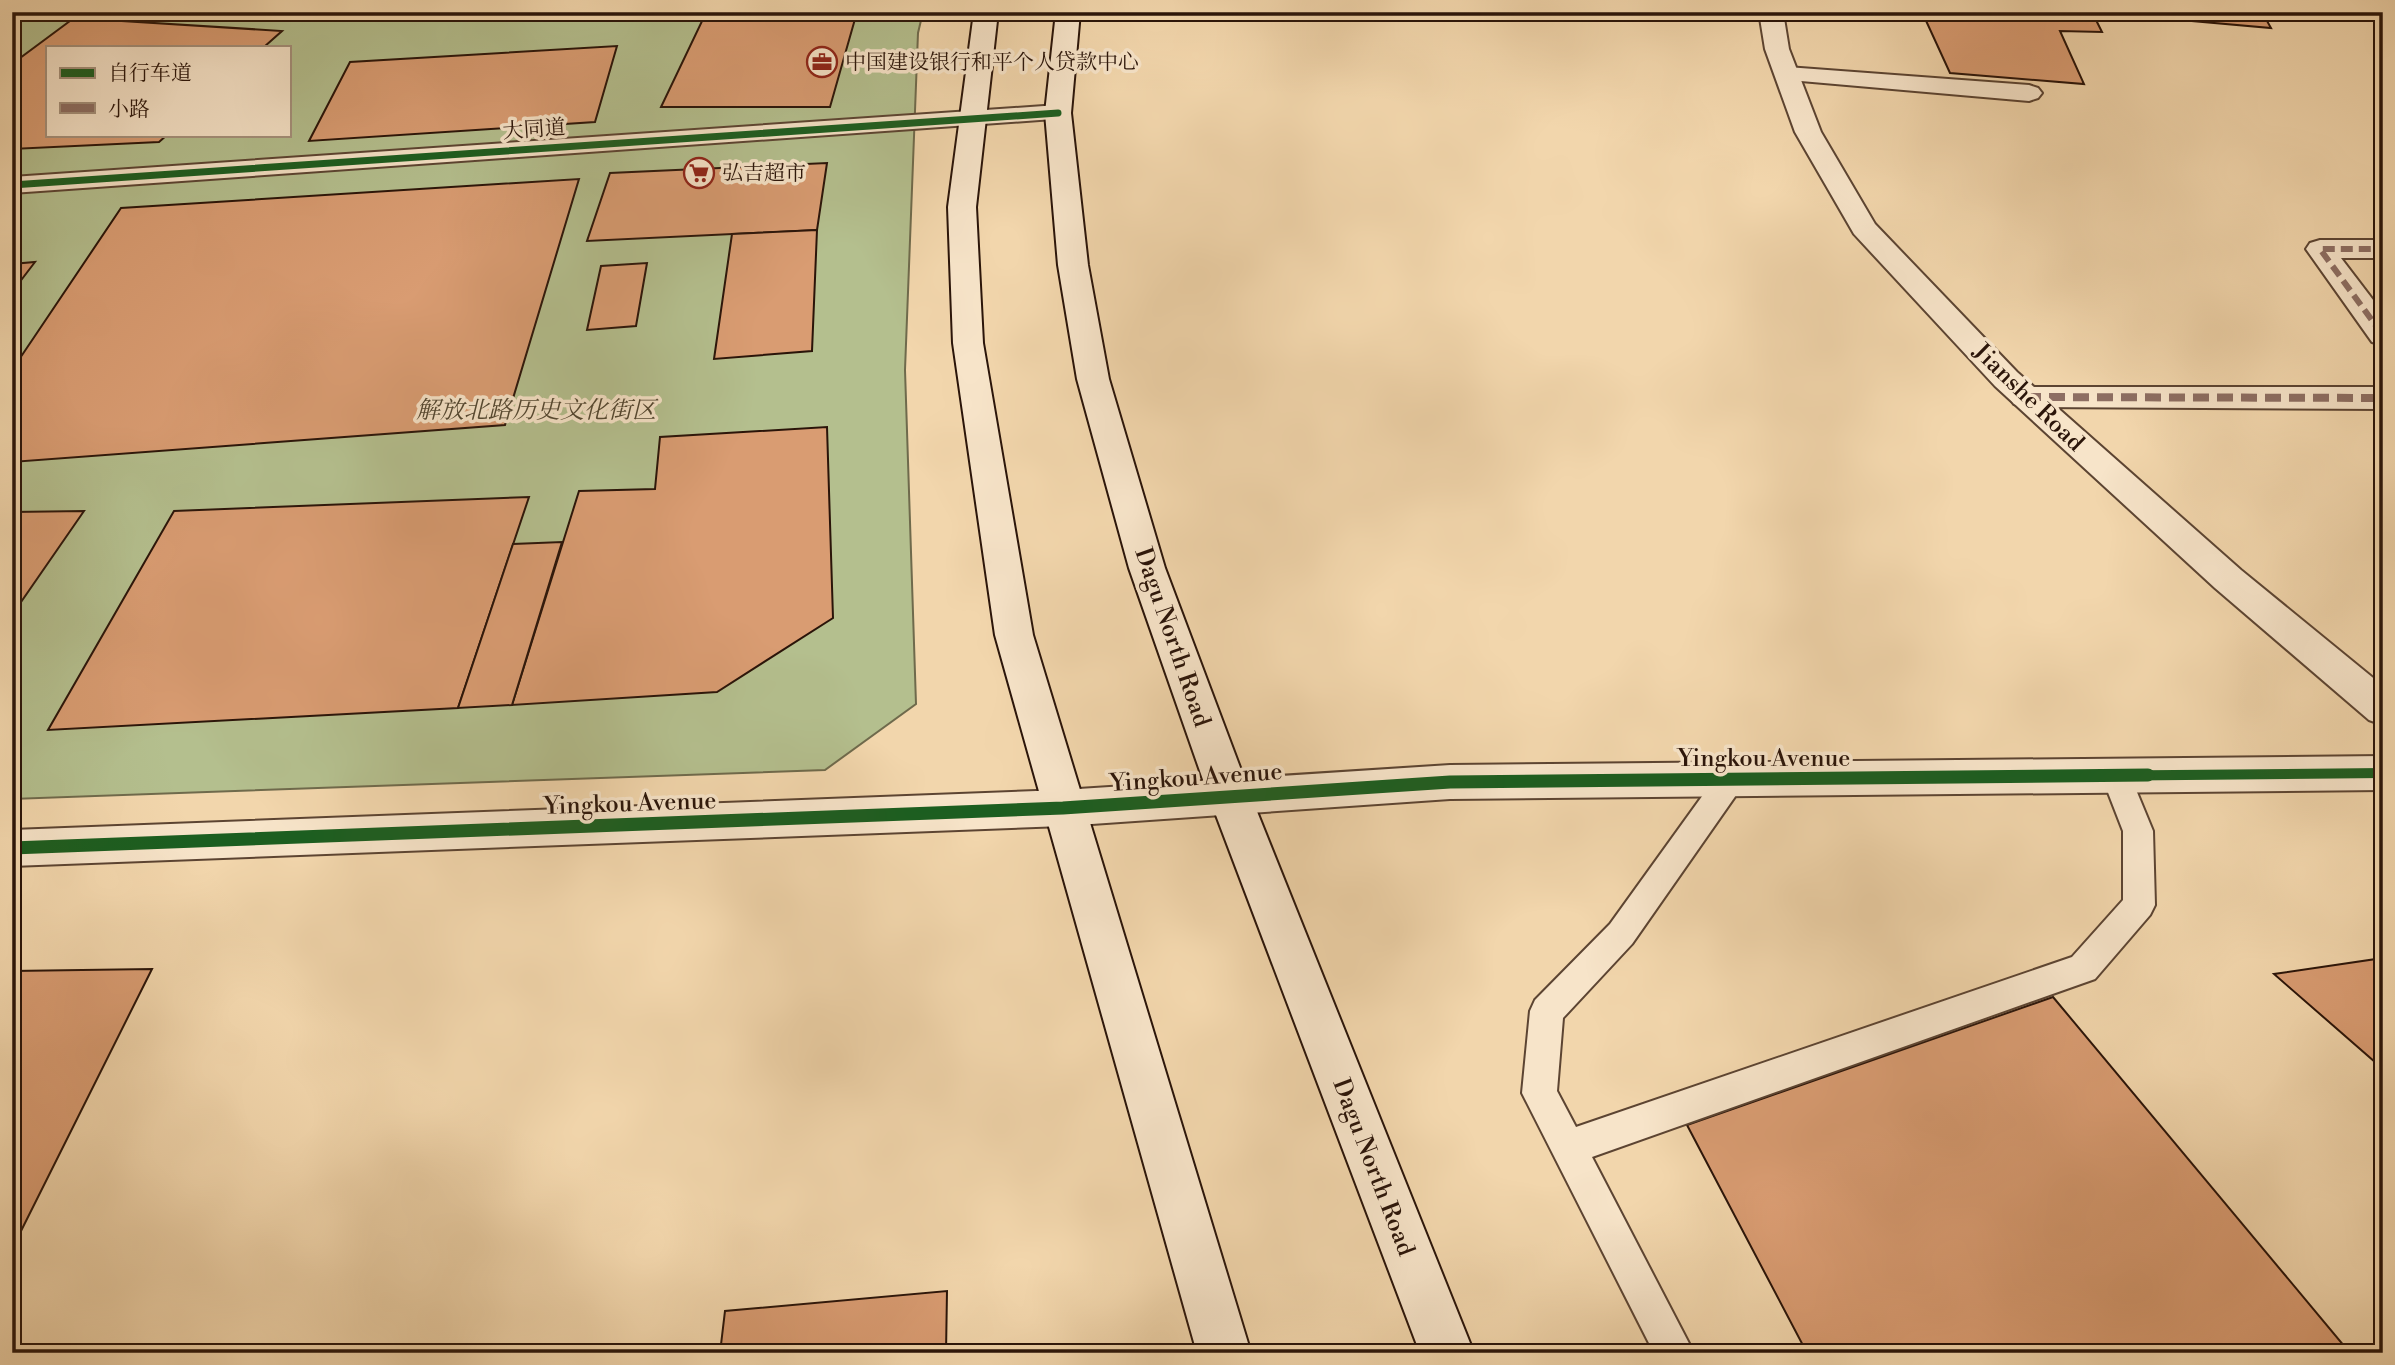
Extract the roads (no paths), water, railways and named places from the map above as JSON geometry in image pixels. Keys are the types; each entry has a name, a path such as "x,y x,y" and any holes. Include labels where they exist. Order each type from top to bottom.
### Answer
{"street":[{"path":"986,12 962,207 968,343 990,498 1014,635 1224,1353"},
{"name":"Dagu North Road","path":"1068,12 1058,113 1073,265 1093,379 1147,568 1229,794 1447,1353"},
{"name":"Jianshe Road","path":"1771,12 1777,49 1808,132 1864,228 2025,397 2228,579 2383,709"},
{"path":"1787,74 2029,93"},
{"name":"大同道","path":"12,185 1058,113"},
{"path":"2383,249 2320,249 2383,335"},
{"path":"2025,397 2383,398"},
{"name":"Yingkou Avenue","path":"12,848 1063,808 1229,794 1450,782 2383,774"}],"lane":[{"path":"1567,1147 2083,968 2139,905 2138,831 2117,777"},
{"path":"1675,1353 1539,1093 1547,1011 1622,934 1731,779"}],"place":[{"name":"中国建设银行和平个人贷款中心","path":"822,62"},
{"name":"弘吉超市","path":"699,173"}],"park label":[{"name":"解放北路历史文化街区","path":"536,410"}]}
